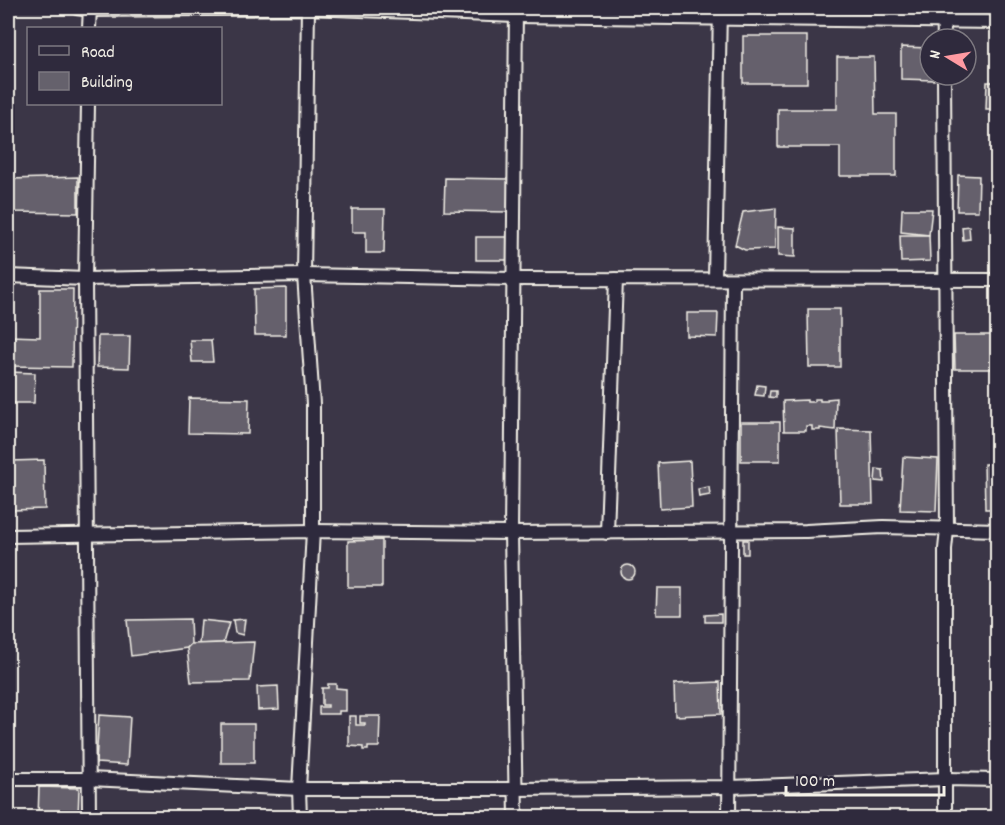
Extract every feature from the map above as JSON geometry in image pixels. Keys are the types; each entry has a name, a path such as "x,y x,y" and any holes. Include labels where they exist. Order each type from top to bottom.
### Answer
{"street":[{"path":"77,8 720,13 998,22"},
{"path":"300,818 299,789 313,531 313,404 304,275 308,8"},
{"path":"944,8 944,27"},
{"path":"90,9 90,27"},
{"path":"516,12 511,533 516,818"},
{"path":"715,279 720,13"},
{"path":"944,87 947,530 945,818"},
{"path":"88,105 85,279 88,818"},
{"path":"8,276 85,279 304,275 513,279 998,280"},
{"path":"607,532 616,279"},
{"path":"729,818 734,280"},
{"path":"8,536 313,531 730,532 883,527 998,530"},
{"path":"8,780 89,779 299,789 516,789 730,787 946,779 998,780"}],"building":[{"path":"743,36 807,36 807,83 743,83"},
{"path":"901,47 918,48 918,80 901,79"},
{"path":"837,57 874,57 875,114 896,114 896,176 840,176 840,147 778,147 778,109 837,109"},
{"path":"987,82 998,82 998,109 986,109"},
{"path":"958,175 979,176 978,211 957,211"},
{"path":"78,177 78,213 11,212 11,179"},
{"path":"445,178 510,179 510,212 444,211"},
{"path":"776,208 775,249 745,250 735,245 743,212"},
{"path":"352,209 385,209 384,253 366,253 366,232 352,232"},
{"path":"902,209 932,209 929,235 901,232"},
{"path":"969,226 970,239 963,240 962,227"},
{"path":"778,227 795,228 795,257 778,256"},
{"path":"900,235 929,235 930,261 901,262"},
{"path":"476,237 508,237 508,260 476,260"},
{"path":"286,288 286,335 255,335 254,289"},
{"path":"40,289 73,289 72,367 9,366 9,336 40,337"},
{"path":"808,309 840,309 840,367 809,367"},
{"path":"687,313 718,313 717,337 687,336"},
{"path":"954,335 998,335 998,369 955,369"},
{"path":"98,336 130,336 129,368 97,367"},
{"path":"190,340 211,340 213,362 192,362"},
{"path":"8,372 35,373 34,403 8,403"},
{"path":"757,385 765,386 764,396 755,395"},
{"path":"770,391 776,391 776,398 769,397"},
{"path":"189,398 249,399 248,434 188,433"},
{"path":"836,398 835,430 820,428 820,430 812,430 812,426 806,426 806,431 784,431 783,401 814,402 814,399 827,401 827,399"},
{"path":"741,422 780,422 780,461 741,461"},
{"path":"838,429 871,430 873,504 840,504"},
{"path":"903,457 938,459 936,511 900,510"},
{"path":"44,460 45,509 13,510 11,461"},
{"path":"690,461 692,507 660,509 658,463"},
{"path":"984,464 998,464 998,509 985,509"},
{"path":"876,469 883,470 884,482 875,481"},
{"path":"709,487 710,495 699,497 698,489"},
{"path":"382,540 382,587 348,587 348,541"},
{"path":"743,540 748,540 748,554 743,554"},
{"path":"628,565 633,567 635,572 633,577 628,579 623,577 621,572 623,567"},
{"path":"657,588 682,588 682,615 656,615"},
{"path":"721,614 721,622 705,622 705,615"},
{"path":"190,619 191,644 187,648 131,656 127,620"},
{"path":"245,619 243,635 235,633 233,620"},
{"path":"201,620 229,623 223,643 199,644"},
{"path":"254,642 250,681 191,682 187,648 191,644"},
{"path":"720,682 721,714 675,716 674,684"},
{"path":"328,684 336,684 336,688 346,689 346,711 339,711 339,714 319,714 319,707 328,707 328,705 322,705 322,688 328,688"},
{"path":"278,686 279,709 258,710 257,687"},
{"path":"99,715 130,717 127,765 96,763"},
{"path":"349,716 356,716 356,725 365,725 365,723 360,723 360,716 380,716 379,747 368,747 368,750 363,750 363,747 349,746"},
{"path":"221,724 254,724 254,763 221,763"},
{"path":"39,787 79,788 78,818 38,818"}]}
